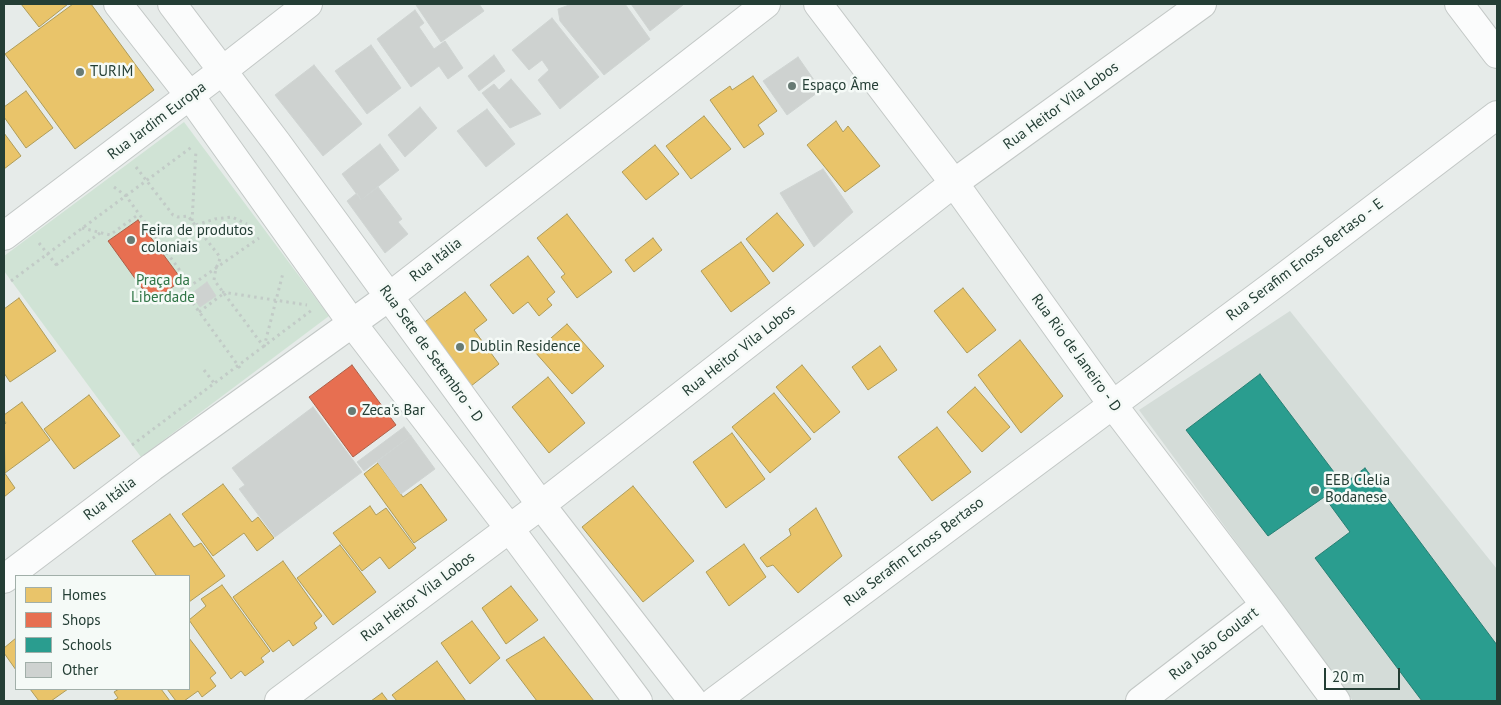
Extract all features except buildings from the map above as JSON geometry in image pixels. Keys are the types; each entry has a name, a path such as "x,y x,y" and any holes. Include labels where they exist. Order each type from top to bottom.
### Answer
{"street":[{"path":"118,4 190,96 352,323 510,528 638,701"},
{"name":"Rua Sete de Setembro - D","path":"172,4 278,143 541,505 694,701"},
{"name":"Rua Jardim Europa","path":"4,236 190,96 308,4"},
{"name":"Rua Itália","path":"4,578 152,467 390,296 766,4"},
{"name":"Rua Rio de Janeiro - D","path":"818,4 954,183 1112,404 1336,701"},
{"name":"Rua Heitor Vila Lobos","path":"279,701 541,505 954,183 1202,4"},
{"path":"1460,4 1497,54"},
{"name":"Rua Serafim Enoss Bertaso - E","path":"1112,404 1280,280 1497,115"},
{"name":"Rua Serafim Enoss Bertaso","path":"715,701 1112,404"},
{"name":"Rua João Goulart","path":"1140,701 1265,605"}],"path":[{"path":"11,281 196,144 192,221"},
{"path":"131,161 173,215 178,217 188,216 220,257 214,280 264,347"},
{"path":"112,186 126,196 189,283 182,288 183,291"},
{"path":"82,228 110,235 139,214"},
{"path":"196,225 215,219 232,217 251,227"},
{"path":"183,291 262,235 256,231"},
{"path":"37,241 57,266 100,233"},
{"path":"264,347 285,264"},
{"path":"183,291 247,378"},
{"path":"132,444 317,306 223,293 199,312"},
{"path":"204,370 214,383"}],"shaded area":[{"name":"EEB Clelia Bodanese","path":"1290,311 1497,569 1497,701 1353,701 1139,410"}],"green space":[{"name":"Praça da Liberdade","path":"184,122 329,316 141,457 4,271 4,256"}],"place":[{"name":"TURIM","path":"80,72"},
{"name":"Espaço Âme","path":"792,86"},
{"name":"Feira de produtos coloniais","path":"131,240"},
{"name":"Dublin Residence","path":"460,347"},
{"name":"Zeca's Bar","path":"352,411"},
{"name":"EEB Clelia Bodanese","path":"1315,490"}]}
